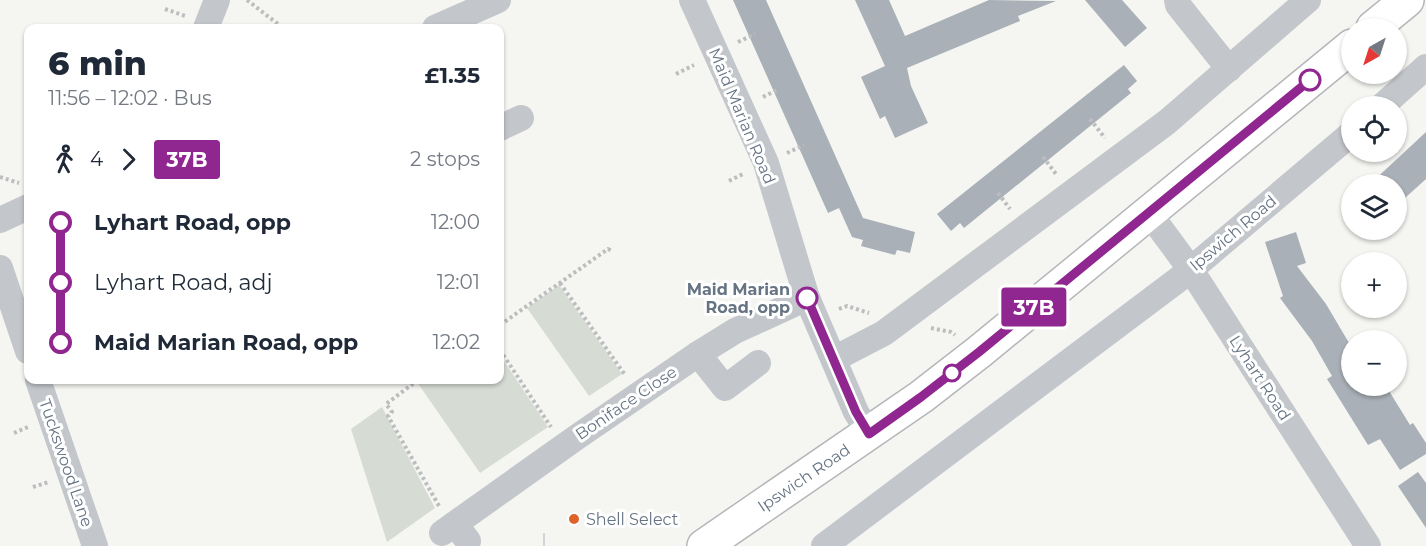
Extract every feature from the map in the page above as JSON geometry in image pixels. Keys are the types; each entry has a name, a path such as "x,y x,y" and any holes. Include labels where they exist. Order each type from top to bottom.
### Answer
{"highway":[{"path":"1385,18 1407,0"},
{"name":"Ipswich Road","path":"704,546 921,397 1341,55"}],"street":[{"path":"208,24 217,0"},
{"path":"446,24 498,0"},
{"name":"Maid Marian Road","path":"692,0 766,163 807,298 856,412 869,434"},
{"path":"1177,0 1178,5 1229,69"},
{"path":"834,359 874,339 899,322 1167,122 1308,0"},
{"path":"1393,96 1426,67"},
{"name":"Ipswich Road","path":"824,546 1191,270 1341,142"},
{"path":"0,220 24,209"},
{"name":"Lyhart Road","path":"1149,213 1191,270 1368,546"},
{"path":"0,268 24,339"},
{"name":"Boniface Close","path":"451,527 577,436 698,354 735,331 807,298"},
{"path":"698,354 725,388 758,363"},
{"name":"Tuckswood Lane","path":"39,384 94,546"}],"path":[{"path":"247,0 278,24"},
{"path":"0,177 24,185"},
{"path":"504,322 608,249 612,251"},
{"path":"560,283 626,377"},
{"path":"504,356 553,429"},
{"path":"413,384 386,404 392,412 388,416 451,527"}],"shaded area":[{"path":"559,285 622,374 589,396 527,308"},
{"path":"504,361 548,427 480,473 418,384 504,384"},
{"path":"382,407 435,508 387,542 351,429"}],"building":[{"path":"733,0 766,0 863,218 915,232 910,253 897,250 895,255 861,246 863,240 852,237 839,208 828,213"},
{"path":"855,0 889,0 905,36 989,0 1056,1 1018,16 1020,21 907,68 911,86 928,123 895,138 885,116 880,119 861,77 885,66"},
{"path":"1085,0 1122,0 1147,28 1125,47"},
{"path":"1124,65 1137,81 1128,89 1131,93 964,228 960,223 951,231 937,214"},
{"path":"1426,132 1426,179 1407,196 1407,174 1381,174 1394,162 1407,162 1407,150"},
{"path":"1296,232 1306,263 1297,266 1326,304 1341,330 1341,396 1392,396 1410,425 1413,423 1426,443 1426,454 1400,470 1380,439 1368,445 1327,379 1332,376 1312,341 1280,298 1283,296 1265,242"},
{"path":"1418,472 1426,483 1426,528 1398,486"}],"bus line":[{"name":"37B","path":"807,298 856,412 869,434 979,352 1310,80"}],"place":[{"name":"Maid Marian Road, opp","path":"807,298"},
{"name":"Shell Select","path":"574,519"}]}
